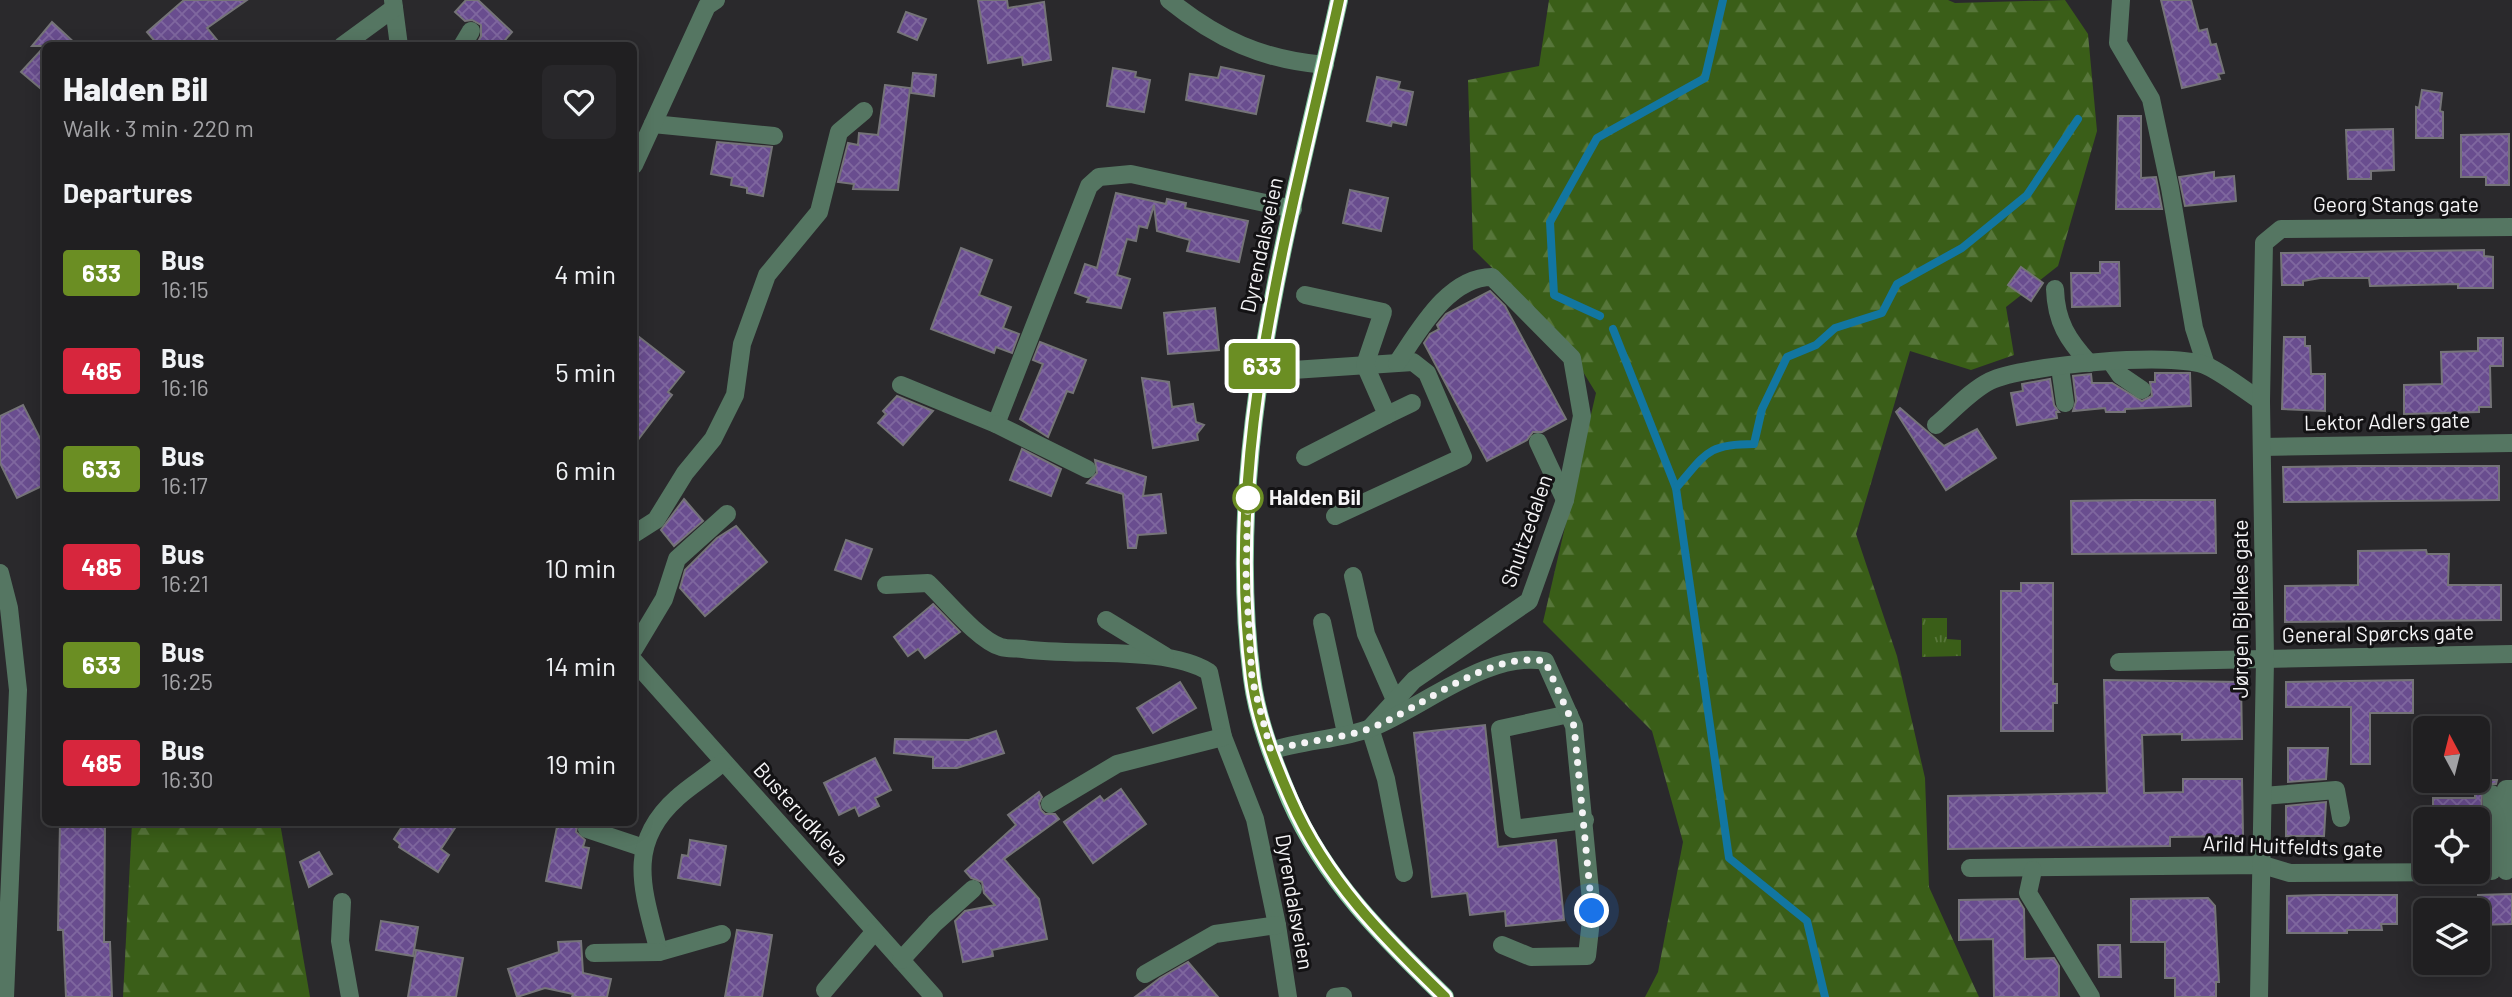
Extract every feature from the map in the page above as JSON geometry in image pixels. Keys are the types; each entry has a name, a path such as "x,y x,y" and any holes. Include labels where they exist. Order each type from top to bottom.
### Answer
{"main road":[{"name":"Dyrendalsveien","path":"1339,0 1268,324 1250,452 1246,578 1252,679 1271,751 1297,813 1343,890 1373,928 1445,997"}],"street":[{"path":"1169,0 1226,41 1277,57 1325,65"},
{"path":"2122,0 2118,43 2151,99 2170,188 2194,328 2206,365"},
{"path":"637,159 709,2"},
{"path":"349,42 393,4"},
{"path":"393,4 398,42"},
{"path":"637,532 656,520 685,474 713,439 735,395 742,344 767,275 819,212 839,132 864,111"},
{"path":"653,124 774,136"},
{"path":"996,424 1089,186 1099,177 1131,174 1293,209"},
{"name":"Georg Stangs gate","path":"2281,229 2512,227"},
{"name":"Jørgen Bjelkes gate","path":"2259,997 2265,659 2261,401 2264,243 2281,229"},
{"name":"Shultzedalen","path":"1370,728 1414,680 1529,601 1565,500 1582,416 1572,358 1504,286 1492,277 1476,277 1444,300 1397,363"},
{"path":"2055,289 2056,312 2062,329 2090,363"},
{"path":"1305,295 1383,312 1365,365 1387,415"},
{"path":"1936,425 1991,381 2090,363 2181,359 2206,365 2261,401"},
{"path":"1262,369 1413,362 1427,373 1463,457 1335,516"},
{"path":"2111,362 2120,375 2142,390"},
{"path":"2060,367 2065,403"},
{"path":"901,385 996,424 1087,469"},
{"path":"1305,457 1412,402"},
{"path":"1538,442 1565,500"},
{"name":"Lektor Adlers gate","path":"2262,447 2512,443"},
{"path":"637,644 664,599 677,559 727,514"},
{"path":"0,573 9,608 5,653 18,690 5,997"},
{"path":"1353,576 1366,634 1395,700"},
{"name":"Dyrendalsveien","path":"886,585 928,583 978,631 1000,647 1051,653 1171,659 1194,663 1209,672 1223,737 1255,818 1277,925 1288,997"},
{"path":"1106,620 1171,659"},
{"path":"1322,622 1346,733"},
{"name":"General Spørcks gate","path":"2119,662 2512,654"},
{"path":"1271,751 1298,742 1370,728 1493,667 1531,658 1545,661 1574,726 1592,911 1587,956 1531,957 1502,945"},
{"name":"Busterudkleva","path":"637,665 934,997"},
{"path":"1569,714 1500,729 1513,830 1585,820"},
{"path":"1370,728 1386,779 1404,873"},
{"path":"1050,804 1117,764 1223,737"},
{"path":"659,952 642,887 645,839 676,799 723,762"},
{"path":"2497,871 2506,789 2512,789"},
{"path":"2263,796 2336,790 2341,818"},
{"path":"2492,794 2497,871"},
{"path":"587,829 644,848"},
{"name":"Arild Huitfeldts gate","path":"1970,868 2033,870 2263,865 2290,873 2413,872"},
{"path":"2033,870 2028,893 2091,997"},
{"path":"901,960 935,923 973,888"},
{"path":"342,902 340,941 350,997"},
{"path":"1145,974 1216,934 1277,925"},
{"path":"825,990 875,931"},
{"path":"594,953 659,952 722,934"}],"green space":[{"path":"1549,0 1948,0 1955,3 2065,0 2088,34 2097,131 2058,266 2006,307 2014,355 1971,370 1910,351 1856,534 1897,656 1925,778 1929,887 1979,997 1645,997 1658,972 1683,842 1652,731 1543,622 1596,393 1561,336 1473,249 1468,80 1539,66"},
{"path":"1922,618 1947,618 1947,639 1961,640 1961,656 1922,657"},
{"path":"132,826 281,826 310,997 123,997"}],"building":[{"path":"184,0 247,0 207,28 219,42 156,42 147,32"},
{"path":"466,0 478,0 512,32 503,42 478,42 481,25 472,20 465,21 455,12"},
{"path":"978,0 1007,0 1008,8 1044,2 1051,60 1023,65 1022,57 988,63"},
{"path":"2161,0 2191,0 2199,31 2207,29 2211,45 2216,44 2224,73 2218,74 2220,79 2182,88"},
{"path":"906,12 926,19 917,40 898,32"},
{"path":"52,22 74,42 42,42 42,46 32,46"},
{"path":"42,49 42,90 21,72"},
{"path":"1221,67 1264,76 1256,114 1186,100 1190,74 1218,78"},
{"path":"1113,68 1136,72 1135,77 1150,80 1144,112 1107,106"},
{"path":"913,73 936,75 934,96 911,93"},
{"path":"1377,77 1400,82 1398,89 1413,92 1406,125 1392,122 1391,126 1367,121"},
{"path":"885,85 910,88 898,190 853,189 854,184 838,182 848,143 858,145 859,133 878,135"},
{"path":"2422,90 2442,93 2440,111 2443,112 2443,138 2416,138 2416,107 2419,108"},
{"path":"2118,116 2141,116 2141,178 2156,177 2162,209 2116,209"},
{"path":"2393,129 2394,170 2371,171 2371,179 2348,179 2346,130"},
{"path":"2509,134 2509,185 2486,185 2486,177 2461,177 2461,135"},
{"path":"717,142 772,147 763,196 747,193 747,188 731,185 732,178 711,174"},
{"path":"2214,172 2214,178 2234,176 2236,201 2185,206 2179,177"},
{"path":"1350,190 1388,198 1381,231 1343,223"},
{"path":"1116,193 1166,204 1167,199 1186,203 1185,208 1248,221 1239,262 1187,251 1190,240 1157,231 1154,205 1147,228 1139,226 1136,241 1127,239 1117,275 1130,279 1121,308 1087,302 1089,298 1075,293 1085,264 1097,268"},
{"path":"961,248 992,260 979,295 1011,307 1003,328 1019,334 1012,353 996,347 994,353 931,329"},
{"path":"2484,250 2484,256 2493,257 2493,288 2458,288 2458,284 2370,286 2369,278 2320,278 2303,281 2303,285 2282,285 2281,253"},
{"path":"2100,262 2119,262 2120,306 2072,307 2071,273 2100,273"},
{"path":"2021,267 2043,283 2031,301 2008,285"},
{"path":"1490,291 1505,306 1566,419 1542,432 1533,432 1527,440 1487,461 1424,343 1430,334 1439,329 1437,325 1446,314"},
{"path":"1215,308 1219,350 1168,354 1164,313"},
{"path":"637,335 684,372 668,392 672,395 637,441"},
{"path":"2284,337 2305,337 2305,346 2310,346 2311,374 2325,374 2325,411 2282,409"},
{"path":"2478,338 2503,338 2503,366 2490,366 2491,407 2479,407 2479,412 2404,414 2404,385 2442,384 2441,352 2478,351"},
{"path":"1040,342 1086,360 1073,393 1067,391 1048,437 1020,419 1043,364 1033,360"},
{"path":"2155,373 2190,373 2191,406 2125,409 2125,412 2106,412 2105,408 2073,411 2076,401 2073,376 2091,374 2092,383 2112,383 2142,401 2152,396 2150,382 2155,382"},
{"path":"1142,378 1169,382 1172,407 1193,404 1196,422 1204,425 1197,434 1198,440 1153,448"},
{"path":"2050,379 2054,405 2059,412 2056,412 2057,418 2017,425 2011,393 2023,391 2022,384"},
{"path":"897,396 933,411 903,445 878,423 886,414 883,411"},
{"path":"23,405 42,442 42,486 17,498 0,463 0,416"},
{"path":"1900,408 1944,446 1977,429 1996,458 1946,490 1896,412"},
{"path":"1022,449 1061,469 1051,496 1010,480"},
{"path":"1095,460 1146,477 1143,496 1161,494 1166,533 1138,535 1136,548 1128,548 1123,494 1087,483 1097,473"},
{"path":"2499,466 2499,500 2284,502 2283,467"},
{"path":"684,499 703,521 674,546 661,530"},
{"path":"2215,500 2216,553 2072,554 2071,501"},
{"path":"736,526 767,562 705,616 680,588 685,570 717,538"},
{"path":"846,540 872,549 861,579 835,570"},
{"path":"2426,550 2427,554 2449,554 2448,585 2501,585 2501,620 2285,622 2285,586 2358,585 2358,551"},
{"path":"2021,583 2053,583 2053,684 2057,684 2057,703 2053,703 2053,731 2001,731 2001,591 2021,591"},
{"path":"933,604 960,632 925,658 918,649 908,656 894,637"},
{"path":"2104,680 2241,682 2242,739 2182,740 2182,734 2142,735 2144,793 2183,792 2183,779 2242,779 2243,836 2170,837 2170,846 1948,849 1948,796 2107,793"},
{"path":"2413,680 2413,713 2370,713 2370,764 2351,764 2351,707 2286,707 2286,682"},
{"path":"1180,682 1196,708 1153,733 1137,708"},
{"path":"1485,725 1498,847 1556,840 1564,920 1506,926 1505,911 1470,915 1467,893 1432,897 1414,733"},
{"path":"996,731 1004,753 957,768 933,768 933,757 894,753 895,739 969,740"},
{"path":"2288,748 2328,748 2326,779 2288,782"},
{"path":"875,758 891,790 875,798 879,806 859,816 855,807 839,815 824,783"},
{"path":"1121,789 1146,824 1093,863 1064,822 1100,796 1104,801"},
{"path":"1039,792 1042,797 1039,803 1041,810 1045,814 1055,814 1059,819 1004,859 1039,899 1047,939 992,950 993,956 963,962 955,921 965,911 995,905 984,893 982,882 971,878 965,871 1016,825 1008,815"},
{"path":"2475,793 2482,793 2482,807 2433,807 2433,798 2475,798"},
{"path":"2326,802 2324,836 2286,836 2286,806"},
{"path":"60,826 105,826 104,942 110,942 112,997 66,997 63,930 58,930"},
{"path":"402,826 456,826 441,849 449,855 438,872 399,847 400,844 394,839"},
{"path":"557,826 577,826 576,832 585,840 583,847 589,848 581,888 546,881"},
{"path":"690,840 726,846 720,885 678,878 682,855 688,856"},
{"path":"319,852 332,874 309,887 300,862"},
{"path":"2512,894 2512,924 2490,925 2490,898 2478,898 2478,895"},
{"path":"2397,895 2397,924 2381,924 2382,930 2347,930 2347,933 2287,933 2287,896"},
{"path":"2208,898 2215,906 2219,982 2216,982 2216,997 2175,997 2175,978 2165,978 2165,942 2131,942 2131,899"},
{"path":"2018,899 2024,909 2025,959 2054,958 2059,966 2059,997 1994,997 1993,939 1959,940 1959,900"},
{"path":"381,921 418,927 413,956 376,950"},
{"path":"737,930 772,935 762,997 725,997"},
{"path":"581,941 583,973 611,979 607,997 572,997 573,994 545,988 517,997 508,969 559,952 558,942"},
{"path":"2098,945 2120,945 2121,977 2099,977"},
{"path":"416,950 463,958 456,997 408,997"},
{"path":"1188,962 1218,997 1135,997 1160,978"}],"waterway":[{"path":"1600,316 1554,295 1550,222 1597,138 1705,78 1723,0"},
{"path":"1676,488 1708,453 1726,446 1754,444 1762,409 1787,357 1816,345 1835,328 1882,313 1897,284 1962,248 2027,195 2078,119"},
{"path":"1613,329 1676,488 1729,858 1807,921 1825,997"}],"bus line":[{"name":"633","path":"1339,0 1268,324 1250,452 1246,578 1252,679 1271,751 1291,802 1314,844 1343,890 1373,928 1445,997"}],"place":[{"name":"Halden Bil","path":"1248,498"}],"route":[{"path":"1248,498 1248,492 1246,578 1252,679 1271,751 1298,742 1370,728 1493,667 1531,658 1545,661 1574,726 1588,839 1592,911"}]}
